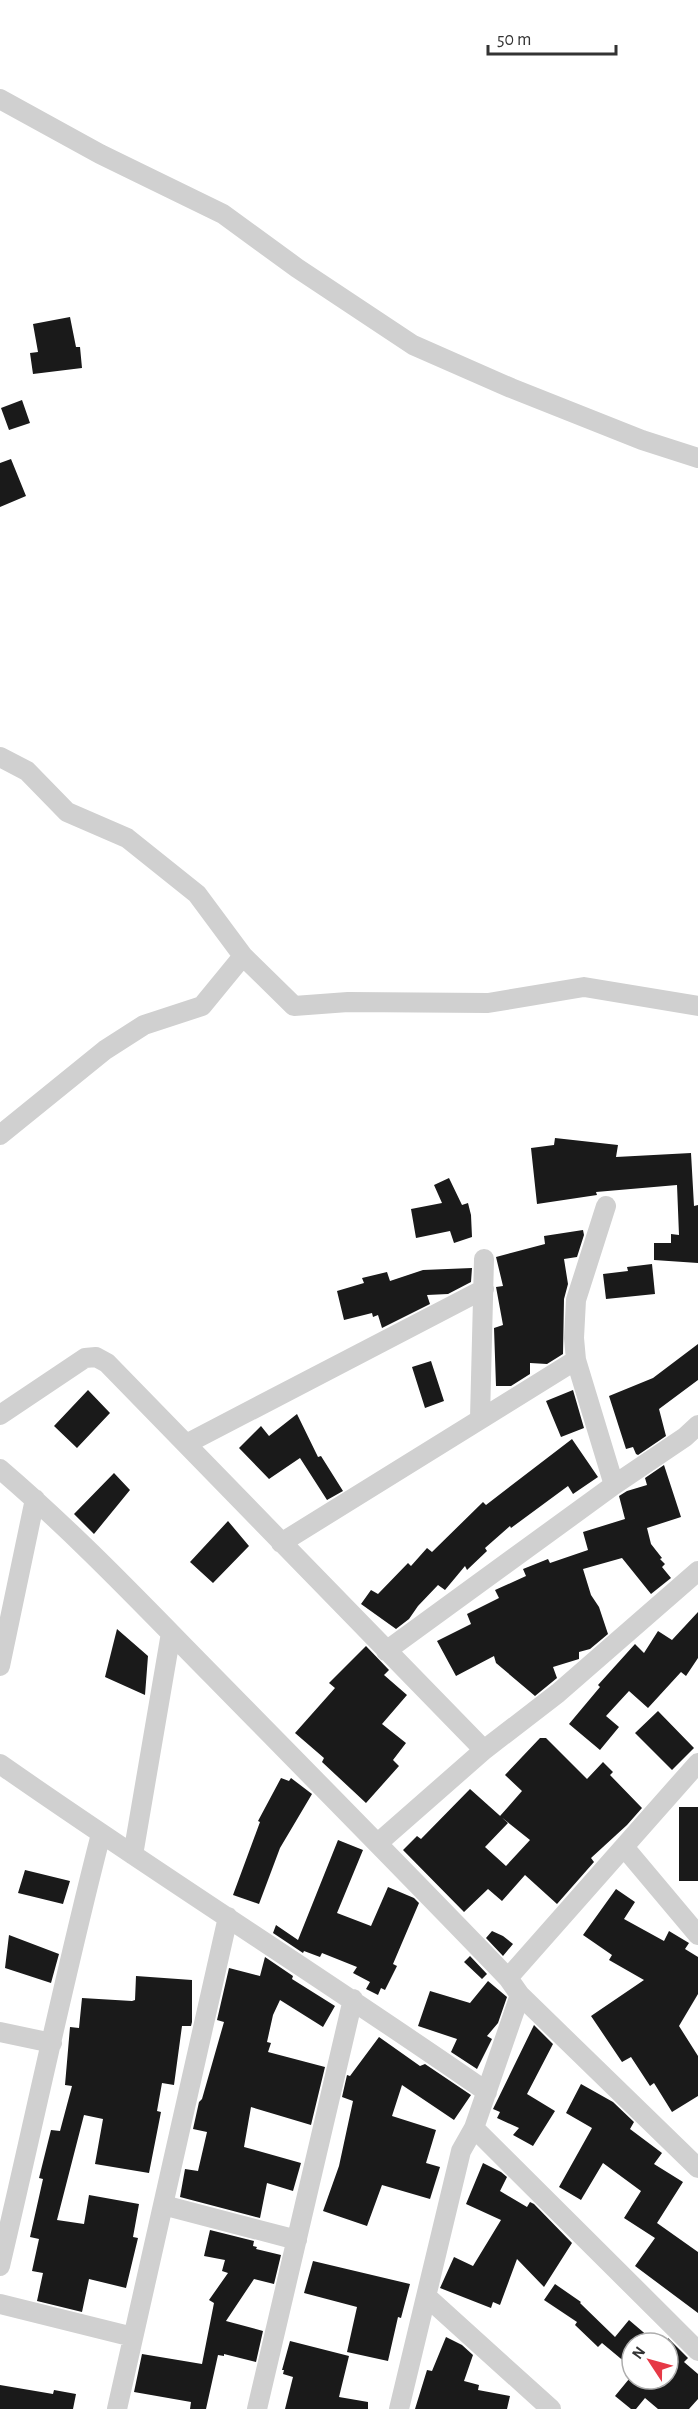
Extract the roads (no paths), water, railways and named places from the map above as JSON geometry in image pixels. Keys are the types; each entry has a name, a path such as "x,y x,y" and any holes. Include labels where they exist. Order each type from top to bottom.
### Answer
{"street":[{"path":"0,99 100,154 223,214 297,268 413,345 533,397 642,440 698,458"},
{"path":"0,757 27,771 67,812 127,838 197,894 243,956 294,1006 348,1002 488,1003 584,987 698,1006"},
{"path":"0,1135 105,1050 144,1025 202,1006 243,956"},
{"path":"606,1206 576,1300 574,1338 576,1360 614,1485"},
{"path":"480,1418 484,1259"},
{"path":"186,1444 484,1289"},
{"path":"0,1415 85,1358 96,1357 107,1363 484,1750"},
{"path":"281,1543 576,1360"},
{"path":"386,1651 614,1485 685,1437 698,1425"},
{"path":"0,1469 35,1499 171,1633 378,1843 508,1978 520,1995 698,2168"},
{"path":"0,1666 35,1499"},
{"path":"378,1843 484,1750 558,1693 698,1572"},
{"path":"133,1855 171,1633"},
{"path":"508,1978 698,1763"},
{"path":"0,1764 101,1834 353,1999 487,2092"},
{"path":"0,2266 75,1936 101,1834"},
{"path":"624,1847 698,1935"},
{"path":"117,2409 228,1917"},
{"path":"399,2409 460,2151 474,2128 520,1995"},
{"path":"257,2409 353,1999"},
{"path":"0,2032 52,2043"},
{"path":"474,2128 698,2351"},
{"path":"163,2205 297,2241"},
{"path":"426,2296 551,2409"},
{"path":"0,2304 133,2337"}]}
